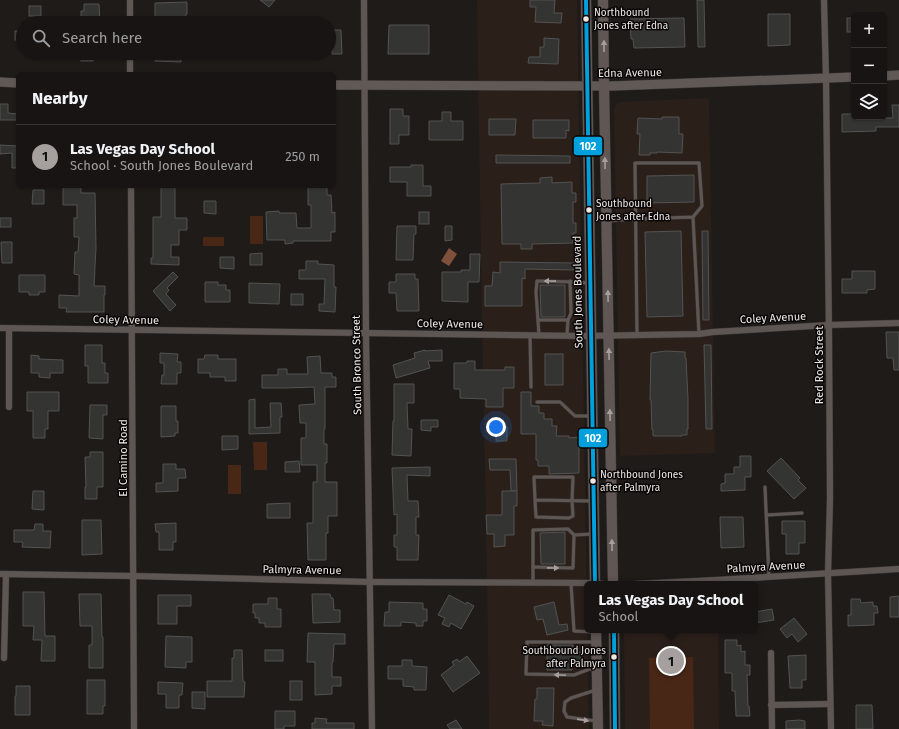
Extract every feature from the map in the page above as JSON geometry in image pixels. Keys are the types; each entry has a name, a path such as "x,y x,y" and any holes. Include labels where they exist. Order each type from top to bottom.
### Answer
{"main road":[{"name":"South Jones Boulevard","path":"586,0 594,501 598,581"},
{"path":"603,0 613,581"},
{"path":"596,633 598,725"},
{"path":"614,633 616,729"}],"street":[{"path":"130,0 130,16"},
{"name":"South Bronco Street","path":"364,0 366,333 372,729"},
{"name":"Red Rock Street","path":"824,0 829,325 830,499 828,574 831,729"},
{"path":"130,60 130,72"},
{"path":"887,76 899,75"},
{"name":"Edna Avenue","path":"336,85 604,86 851,77"},
{"path":"0,82 16,83"},
{"name":"El Camino Road","path":"131,188 134,729"},
{"name":"Coley Avenue","path":"0,328 591,336 699,334 829,325 899,323"},
{"path":"9,329 9,407"},
{"name":"Palmyra Avenue","path":"692,581 899,570"},
{"path":"3,574 4,658"},
{"name":"Palmyra Avenue","path":"3,574 370,582 584,584"},
{"path":"771,653 772,729"},
{"path":"772,705 830,704"}],"lane":[{"path":"637,335 635,163 699,163 702,206 693,217 699,334"},
{"path":"606,221 693,217"},
{"path":"539,335 536,292 537,281 570,281 590,283"},
{"path":"567,335 570,313 570,281"},
{"path":"538,320 568,320"},
{"path":"530,335 531,387"},
{"path":"537,402 560,402 575,416 593,416"},
{"path":"534,477 573,477 573,516 568,518 536,517 535,500 534,477"},
{"path":"765,487 769,577"},
{"path":"535,500 594,501"},
{"path":"767,515 802,513"},
{"path":"533,567 573,568 574,535 568,529 533,530 533,567 533,583"},
{"path":"574,535 595,534"},
{"path":"571,584 574,631 584,631"},
{"path":"596,642 527,642 526,674 574,675 597,666"},
{"path":"597,690 571,698 565,702 564,711 567,717 598,725"}],"shaded area":[{"path":"477,0 577,0 587,581 584,581 584,633 587,633 589,729 489,729"},
{"path":"709,98 715,453 620,456 614,109 616,104 621,102"},
{"path":"250,216 263,216 263,244 250,244"},
{"path":"203,237 224,237 224,246 203,246"},
{"path":"449,248 457,254 449,266 441,261"},
{"path":"253,442 267,442 267,470 254,470"},
{"path":"228,465 241,465 241,494 228,494"},
{"path":"624,633 718,633 719,729 625,729"},
{"path":"693,657 694,729 650,729 649,658"}],"building":[{"path":"260,0 275,0 269,7"},
{"path":"530,0 555,0 554,13 562,13 561,23 535,22 536,7 530,7"},
{"path":"697,0 704,0 705,47 698,47"},
{"path":"187,2 187,14 186,16 155,16 155,3"},
{"path":"84,4 99,4 100,16 81,16 81,11 84,11"},
{"path":"29,6 41,6 41,16 29,16"},
{"path":"768,14 790,14 790,45 768,46"},
{"path":"684,18 685,47 634,48 633,39 631,39 630,19"},
{"path":"847,18 851,18 851,32 847,32"},
{"path":"389,25 429,25 429,54 388,54"},
{"path":"336,30 341,30 342,54 336,54"},
{"path":"544,38 559,39 558,64 528,63 529,57 540,57 540,47 544,47"},
{"path":"81,60 93,60 93,61"},
{"path":"181,60 181,62 155,61"},
{"path":"0,104 8,104 8,113 16,114 16,120 0,120"},
{"path":"892,105 899,105 899,127 876,127 876,131 842,132 842,114 851,114 851,120 887,120 887,118 893,118"},
{"path":"390,109 403,109 403,116 409,116 409,135 399,135 399,144 390,144"},
{"path":"442,112 451,112 451,121 463,121 463,140 429,140 429,121 442,121"},
{"path":"662,117 679,117 679,134 683,134 682,153 657,152 650,153 650,155 639,155 640,134 637,134 638,118 662,119"},
{"path":"489,119 516,119 515,135 489,135"},
{"path":"533,120 569,120 569,131 566,130 566,138 533,138"},
{"path":"0,145 16,146 16,168 12,168 12,153 0,154"},
{"path":"496,155 570,156 570,163 496,163"},
{"path":"411,165 423,165 423,186 431,186 431,196 407,196 407,182 390,182 390,167 411,167"},
{"path":"694,175 694,202 647,203 647,176"},
{"path":"552,177 552,183 572,182 572,193 576,193 576,202 573,202 573,223 576,223 576,233 573,233 573,243 532,244 532,249 521,249 521,244 502,244 501,184 540,183 540,178"},
{"path":"63,188 81,188 81,193 95,193 96,248 94,286 105,286 104,312 66,312 67,308 59,308 59,295 79,296 79,275 74,274 75,252 78,252 79,237 74,237 74,218 77,218 77,205 63,205"},
{"path":"161,188 175,188 175,218 187,218 187,230 179,230 179,245 171,245 171,257 179,257 179,265 151,264 151,258 153,258 153,217 161,217"},
{"path":"308,188 327,188 327,195 331,195 332,213 335,212 335,232 331,232 331,241 293,241 293,243 285,244 285,240 267,240 266,212 279,211 279,213 296,213 297,228 311,228 311,205 308,205"},
{"path":"33,190 44,190 44,204 32,204"},
{"path":"204,201 216,201 216,214 204,213"},
{"path":"419,212 429,212 429,224 419,224"},
{"path":"0,218 11,218 11,227 0,227"},
{"path":"397,226 416,226 416,234 414,234 413,260 396,260"},
{"path":"445,226 452,226 452,240 445,241"},
{"path":"681,231 683,316 647,317 645,232"},
{"path":"702,231 708,231 709,320 703,320"},
{"path":"1,242 12,242 12,263 2,263"},
{"path":"262,253 262,265 250,265 250,254"},
{"path":"470,254 480,254 479,282 468,282 468,302 442,301 442,272 461,272 461,270 470,270"},
{"path":"220,257 234,257 234,269 220,268"},
{"path":"306,261 318,261 318,264 334,265 334,287 336,287 335,312 319,311 319,304 324,304 325,279 299,279 299,270 306,270"},
{"path":"500,262 575,263 574,270 525,269 525,279 522,278 522,306 485,306 485,286 492,286 493,272 500,273"},
{"path":"852,271 875,271 875,289 867,290 867,293 842,293 842,279 852,279"},
{"path":"173,272 178,277 167,288 169,290 166,294 176,305 170,311 153,291"},
{"path":"396,274 415,274 415,279 418,279 419,311 397,311 396,293 389,293 389,282 396,282"},
{"path":"19,275 45,275 45,292 39,292 39,295 29,295 29,292 19,292"},
{"path":"205,282 218,282 218,285 226,285 226,290 230,290 230,302 205,302"},
{"path":"249,283 280,284 279,304 249,303"},
{"path":"540,285 565,285 565,317 541,317"},
{"path":"291,294 303,294 303,305 291,305"},
{"path":"886,332 899,332 899,370 894,370 893,358 887,358"},
{"path":"85,345 102,345 102,363 105,363 105,373 108,373 108,383 88,383 88,366 85,366"},
{"path":"704,345 711,345 712,429 706,429"},
{"path":"425,350 442,350 442,361 428,361 430,368 396,378 393,365 415,358 414,353"},
{"path":"666,351 685,352 688,399 687,435 653,436 650,400 651,353"},
{"path":"160,353 178,354 177,362 181,362 181,373 177,373 177,384 161,384 162,375 164,375 164,363 160,363"},
{"path":"545,354 563,354 563,385 545,385"},
{"path":"31,355 39,356 39,359 63,360 63,373 50,373 50,378 39,377 39,373 31,373"},
{"path":"205,355 218,355 218,359 236,359 236,381 225,381 225,377 210,377 210,373 198,373 198,359 204,359"},
{"path":"320,356 321,373 332,373 332,377 336,377 336,387 325,387 324,444 327,444 325,482 337,482 337,516 328,516 328,533 326,533 326,560 308,560 307,523 313,523 313,482 317,482 317,465 301,465 301,438 306,438 306,423 300,423 299,405 315,404 314,387 262,388 262,375 278,375 278,369 287,369 287,374 308,374 307,357"},
{"path":"467,361 475,361 475,370 505,370 505,367 514,367 514,388 503,388 503,407 486,407 486,399 460,398 460,389 454,389 454,363 467,363"},
{"path":"394,384 414,384 414,403 407,403 408,429 412,429 411,456 392,455"},
{"path":"27,392 59,392 59,411 48,411 48,429 45,429 45,438 33,438 33,411 27,411"},
{"path":"521,392 531,392 531,406 539,406 539,413 544,413 544,419 552,419 552,426 557,426 556,436 569,436 569,438 579,437 579,473 549,474 549,466 538,466 538,460 536,460 536,434 521,434"},
{"path":"255,399 255,428 271,427 270,403 281,403 282,417 280,417 280,433 249,434 249,400"},
{"path":"90,405 107,405 107,415 103,415 103,439 89,438"},
{"path":"161,406 176,406 178,433 175,433 175,436 161,437"},
{"path":"421,420 438,420 438,427 431,427 431,431 421,430"},
{"path":"496,426 507,427 507,441 496,441"},
{"path":"222,436 238,436 238,449 222,450"},
{"path":"90,452 103,452 103,487 97,487 97,499 85,499 85,457 90,457"},
{"path":"740,456 751,456 751,477 745,477 745,490 721,491 721,484 725,483 725,474 734,474 734,467 740,467"},
{"path":"781,458 800,478 798,480 806,488 794,499 767,471"},
{"path":"489,459 516,459 517,491 511,491 510,470 490,470"},
{"path":"299,461 300,472 285,472 285,462"},
{"path":"163,464 176,464 176,469 185,469 186,478 178,478 178,491 156,492 156,483 163,483"},
{"path":"430,467 430,476 407,475 408,501 418,501 419,517 416,517 416,535 419,535 418,560 397,560 397,547 394,547 394,535 397,535 397,514 394,515 392,468"},
{"path":"33,491 44,491 44,510 32,509"},
{"path":"502,491 517,491 517,506 514,506 514,535 505,535 505,546 494,547 494,534 487,534 486,515 502,515"},
{"path":"290,503 290,518 267,518 267,504"},
{"path":"720,517 743,517 744,547 721,548"},
{"path":"82,520 101,520 102,554 82,555"},
{"path":"782,521 805,521 805,543 799,543 799,554 786,554 786,534 782,534"},
{"path":"176,523 176,542 173,542 173,550 159,550 159,532 156,532 155,524"},
{"path":"35,524 43,524 43,531 51,531 50,548 22,547 23,542 14,542 14,530 34,530"},
{"path":"565,532 565,564 541,564 540,533"},
{"path":"23,592 44,592 45,636 55,636 55,661 41,661 42,640 33,640 34,626 23,626"},
{"path":"79,594 101,594 103,668 89,668 89,645 92,645 92,626 80,626"},
{"path":"312,594 330,594 331,598 333,598 334,610 340,610 340,622 313,623"},
{"path":"158,595 191,595 191,606 177,606 177,624 158,624"},
{"path":"449,595 466,604 467,602 474,606 461,629 451,623 449,627 442,624 445,618 438,615"},
{"path":"899,596 899,617 890,617 890,597"},
{"path":"268,598 277,598 277,609 281,609 281,627 265,627 265,623 259,623 259,618 255,618 255,613 253,613 253,604 268,604"},
{"path":"851,599 860,599 861,603 873,602 873,606 877,606 878,613 874,613 874,625 848,626 848,615 851,615"},
{"path":"389,602 423,603 423,609 427,609 427,621 423,621 423,626 416,626 416,623 401,622 401,626 384,626 385,612 389,612"},
{"path":"554,602 559,625 567,624 568,630 547,635 543,619 537,620 534,607"},
{"path":"772,609 774,620 758,623 758,611"},
{"path":"794,618 807,634 798,642 792,634 787,638 780,629"},
{"path":"308,633 345,634 345,644 334,644 332,677 341,677 341,686 332,686 332,694 315,695 315,662 307,662"},
{"path":"166,636 192,637 192,662 186,662 186,668 165,667"},
{"path":"725,640 737,640 737,646 741,645 741,652 745,651 745,665 750,665 750,675 747,675 748,706 750,716 736,716 735,691 732,691 732,673 725,673"},
{"path":"547,645 573,645 573,652 581,652 580,665 572,665 572,670 547,670"},
{"path":"234,650 242,650 243,681 245,682 244,697 207,697 207,681 232,681 232,658 234,658"},
{"path":"265,650 283,650 283,661 265,661"},
{"path":"806,655 806,680 802,680 802,688 790,688 788,656"},
{"path":"467,656 480,673 453,692 441,675 454,665 452,662 457,659 459,662"},
{"path":"402,660 412,660 412,666 427,667 426,690 414,690 414,687 403,686 403,679 388,679 388,666 402,666"},
{"path":"87,680 105,680 105,706 103,706 103,714 87,714"},
{"path":"290,681 302,681 302,700 290,700"},
{"path":"158,682 183,683 182,695 179,695 179,708 166,708 166,694 158,694"},
{"path":"16,686 30,686 30,715 15,715"},
{"path":"537,688 554,688 553,726 542,725 543,721 534,721"},
{"path":"192,692 205,692 205,709 192,708"},
{"path":"856,705 872,705 873,729 856,729"},
{"path":"275,711 295,711 295,726 284,726 284,729 275,729"},
{"path":"315,718 327,719 326,723 354,723 354,729 312,729 312,723 315,723"},
{"path":"456,720 462,729 450,729 447,725"},
{"path":"786,721 805,721 805,729 786,729"}],"transit line":[{"name":"102","path":"586,0 595,581"},
{"name":"102","path":"614,633 615,729"}],"place":[{"name":"Northbound Jones after Edna","path":"586,19"},
{"name":"Southbound Jones after Edna","path":"589,210"},
{"name":"Northbound Jones after Palmyra","path":"593,481"},
{"name":"Southbound Jones after Palmyra","path":"614,657"},
{"name":"Las Vegas Day School","path":"671,661"}]}
